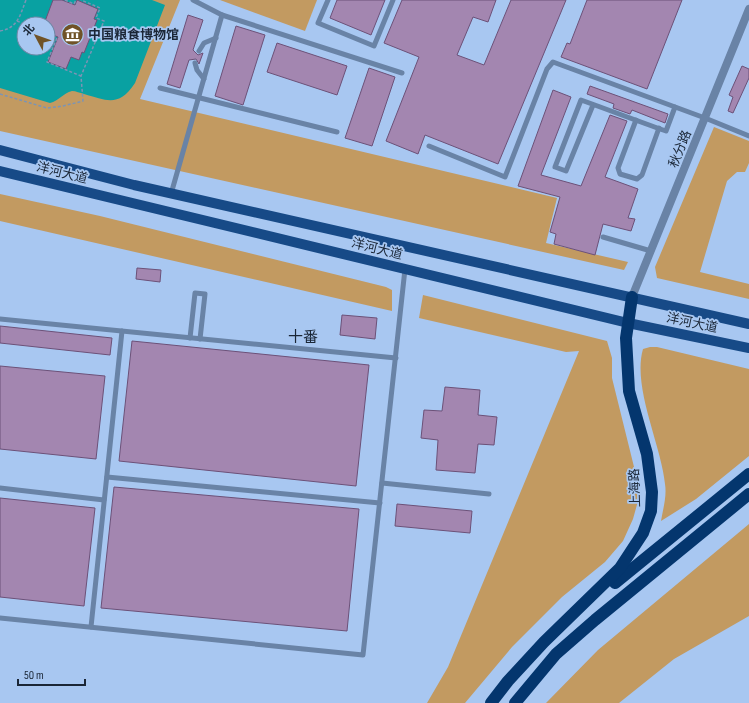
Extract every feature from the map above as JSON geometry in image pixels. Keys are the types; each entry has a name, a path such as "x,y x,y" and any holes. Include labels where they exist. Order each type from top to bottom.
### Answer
{"highway":[{"name":"上海路","path":"491,703 508,681 544,642 620,568 643,533 650,511 652,492 647,454 629,391 626,361 628,323 632,297"},
{"name":"上海路","path":"544,642 749,474"},
{"path":"515,703 556,654 595,620 749,494"}],"main road":[{"name":"洋河大道","path":"0,150 171,194 749,324"},
{"name":"洋河大道","path":"0,171 628,323 749,348"}],"street":[{"name":"秋分路","path":"632,297 749,9"}],"lane":[{"path":"194,0 222,15 402,73"},
{"path":"328,0 318,24 374,46 393,0"},
{"path":"171,194 222,15"},
{"path":"199,51 204,43 216,38"},
{"path":"429,146 505,176 547,69 553,62 705,118 749,136"},
{"path":"195,63 197,70 204,79"},
{"path":"160,88 337,132"},
{"path":"592,104 566,171 558,169 555,167 581,100 659,128 666,131 675,107"},
{"path":"636,120 618,168 620,174 633,179 637,179 642,175 659,128"},
{"path":"603,237 651,251"},
{"path":"0,618 363,656 405,269"},
{"path":"190,338 195,293 205,294 200,339"},
{"path":"0,319 396,358"},
{"path":"91,627 122,331"},
{"path":"107,477 380,503"},
{"path":"382,483 489,494"},
{"path":"0,488 104,500"}],"path":[{"path":"19,16 26,0"},
{"path":"65,0 74,4 76,0"},
{"path":"0,94 47,108 83,101 81,76 104,21 96,18 100,8 82,0"},
{"path":"0,30 10,28 16,22"},
{"path":"50,56 47,62 81,76"}],"shaded area":[{"path":"0,0 180,0 140,99 557,198 546,243 628,262 624,270 0,131"},
{"path":"0,0 152,0 165,5 135,83 124,96 118,99 106,100 72,91 50,103 0,88"},
{"path":"220,0 317,0 305,31"},
{"path":"714,127 749,141 749,163 745,172 737,172 727,181 700,272 749,284 749,299 657,278 655,267"},
{"path":"0,194 100,216 386,287 392,290 392,311 0,221"},
{"path":"423,295 607,341 612,358 612,378 637,479 638,501 633,519 623,541 605,562 562,597 512,647 465,703 427,703 448,667 579,351 566,352 419,318"},
{"path":"657,347 749,369 749,456 696,499 661,521 665,498 665,484 658,451 648,416 641,380 643,349"},
{"path":"749,524 749,616 674,659 619,703 546,703 598,650"}],"building":[{"name":"中国粮食博物馆","path":"53,0 62,0 75,5 77,0 98,9 94,19 97,20 84,53 82,52 79,60 71,57 66,69 48,62 50,56 56,56 56,42 58,37 56,36 56,16 47,16"},
{"path":"337,0 385,0 371,35 330,18"},
{"path":"402,0 496,0 488,22 473,17 457,55 484,65 511,0 566,0 498,164 425,135 418,154 386,141 419,57 384,43"},
{"path":"587,0 682,0 647,89 561,57 567,43 570,44"},
{"path":"188,15 203,20 193,50 198,55 203,53 199,64 196,59 189,60 180,88 167,84"},
{"path":"236,26 265,35 243,105 215,96"},
{"path":"277,43 347,66 337,95 267,72"},
{"path":"742,66 749,69 749,78 733,113 728,111 733,97 729,95"},
{"path":"369,68 395,77 372,146 345,138"},
{"path":"590,86 668,114 665,123 632,110 630,114 613,108 614,104 587,94"},
{"path":"553,90 571,97 541,175 581,186 610,115 627,121 605,177 638,189 628,218 635,219 631,231 603,224 595,255 554,244 556,234 550,232 560,197 518,186"},
{"path":"137,268 161,270 160,282 136,279"},
{"path":"342,315 377,318 375,339 340,335"},
{"path":"0,326 112,338 110,355 0,343"},
{"path":"132,341 369,365 356,486 119,461"},
{"path":"0,366 105,376 96,459 0,449"},
{"path":"445,387 480,390 478,415 497,417 494,445 478,444 475,473 436,470 438,440 421,438 424,410 442,411"},
{"path":"114,487 359,509 347,631 101,608"},
{"path":"0,498 95,508 84,606 0,597"},
{"path":"397,504 472,511 470,533 395,526"}],"place":[{"name":"中国粮食博物馆","path":"72,35"}],"district":[{"name":"十番","path":"303,337"}]}
